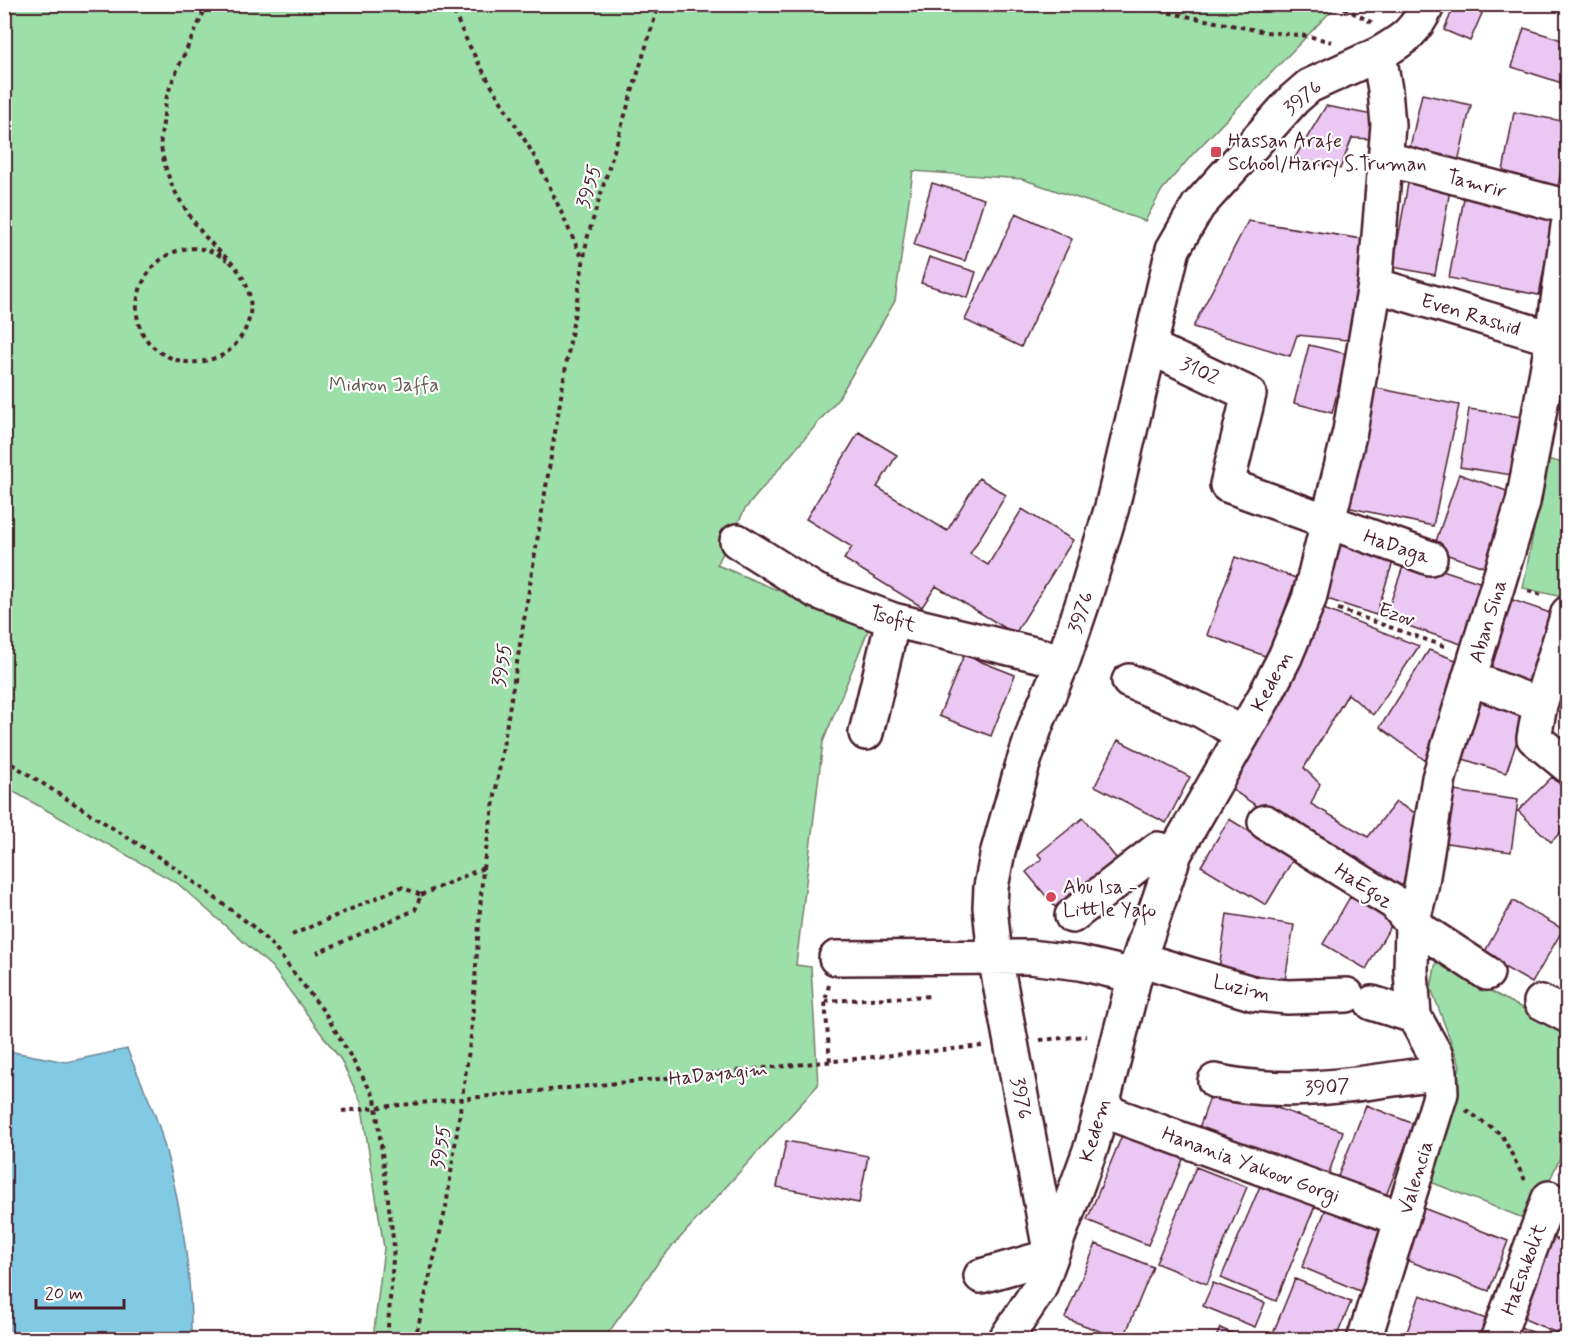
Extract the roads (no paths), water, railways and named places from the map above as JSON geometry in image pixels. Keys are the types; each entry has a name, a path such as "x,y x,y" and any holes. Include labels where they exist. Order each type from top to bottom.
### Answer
{"street":[{"path":"1379,54 1399,43 1418,25 1428,4"},
{"name":"Kedem","path":"1005,1340 1039,1289 1092,1145 1137,968 1175,853 1285,657 1309,599 1350,431 1375,285 1388,125 1379,54"},
{"name":"3976","path":"1052,1256 995,957 990,907 991,887 998,851 1026,756 1063,661 1112,507 1173,249 1198,206 1294,99 1309,86 1379,54"},
{"name":"Tamrir","path":"1386,159 1568,207"},
{"name":"Aban Sina","path":"1414,1016 1411,971 1412,924 1439,778 1523,502 1560,341 1568,226"},
{"name":"Even Rashid","path":"1375,285 1560,341"},
{"name":"3102","path":"1150,347 1249,394 1227,485"},
{"name":"HaDaga","path":"1227,485 1431,558"},
{"name":"Tsofit","path":"737,541 816,591 893,620 1063,661"},
{"path":"1558,605 1534,738 1568,766"},
{"path":"866,733 893,620"},
{"path":"1473,668 1540,705"},
{"path":"1129,681 1202,711 1243,734"},
{"name":"HaEgoz","path":"1265,822 1395,903 1412,924 1487,973"},
{"path":"1072,916 1158,849 1175,853"},
{"path":"836,958 995,957"},
{"name":"Luzim","path":"995,957 1056,959 1137,968 1256,994 1360,999 1414,1016"},
{"path":"1414,1016 1435,1054 1440,1082"},
{"name":"3907","path":"1215,1082 1258,1088 1291,1089 1362,1083 1440,1082"},
{"name":"Valencia","path":"1364,1340 1402,1219 1440,1082"},
{"name":"Hanania Yakoov Gorgi","path":"1101,1110 1402,1219"},
{"name":"HaEshkolit","path":"1497,1340 1553,1212"},
{"path":"981,1276 1052,1256"}],"water":[{"path":"5,1047 8,1051 66,1062 127,1049 157,1120 179,1208 187,1260 191,1339 5,1339"}],"place":[{"name":"Hassan Arafe School/Harry S.Truman","path":"1216,152"},
{"name":"Abu Isa - Little Yafo","path":"1051,897"}],"park label":[{"name":"Midron Jaffa","path":"384,384"}]}
